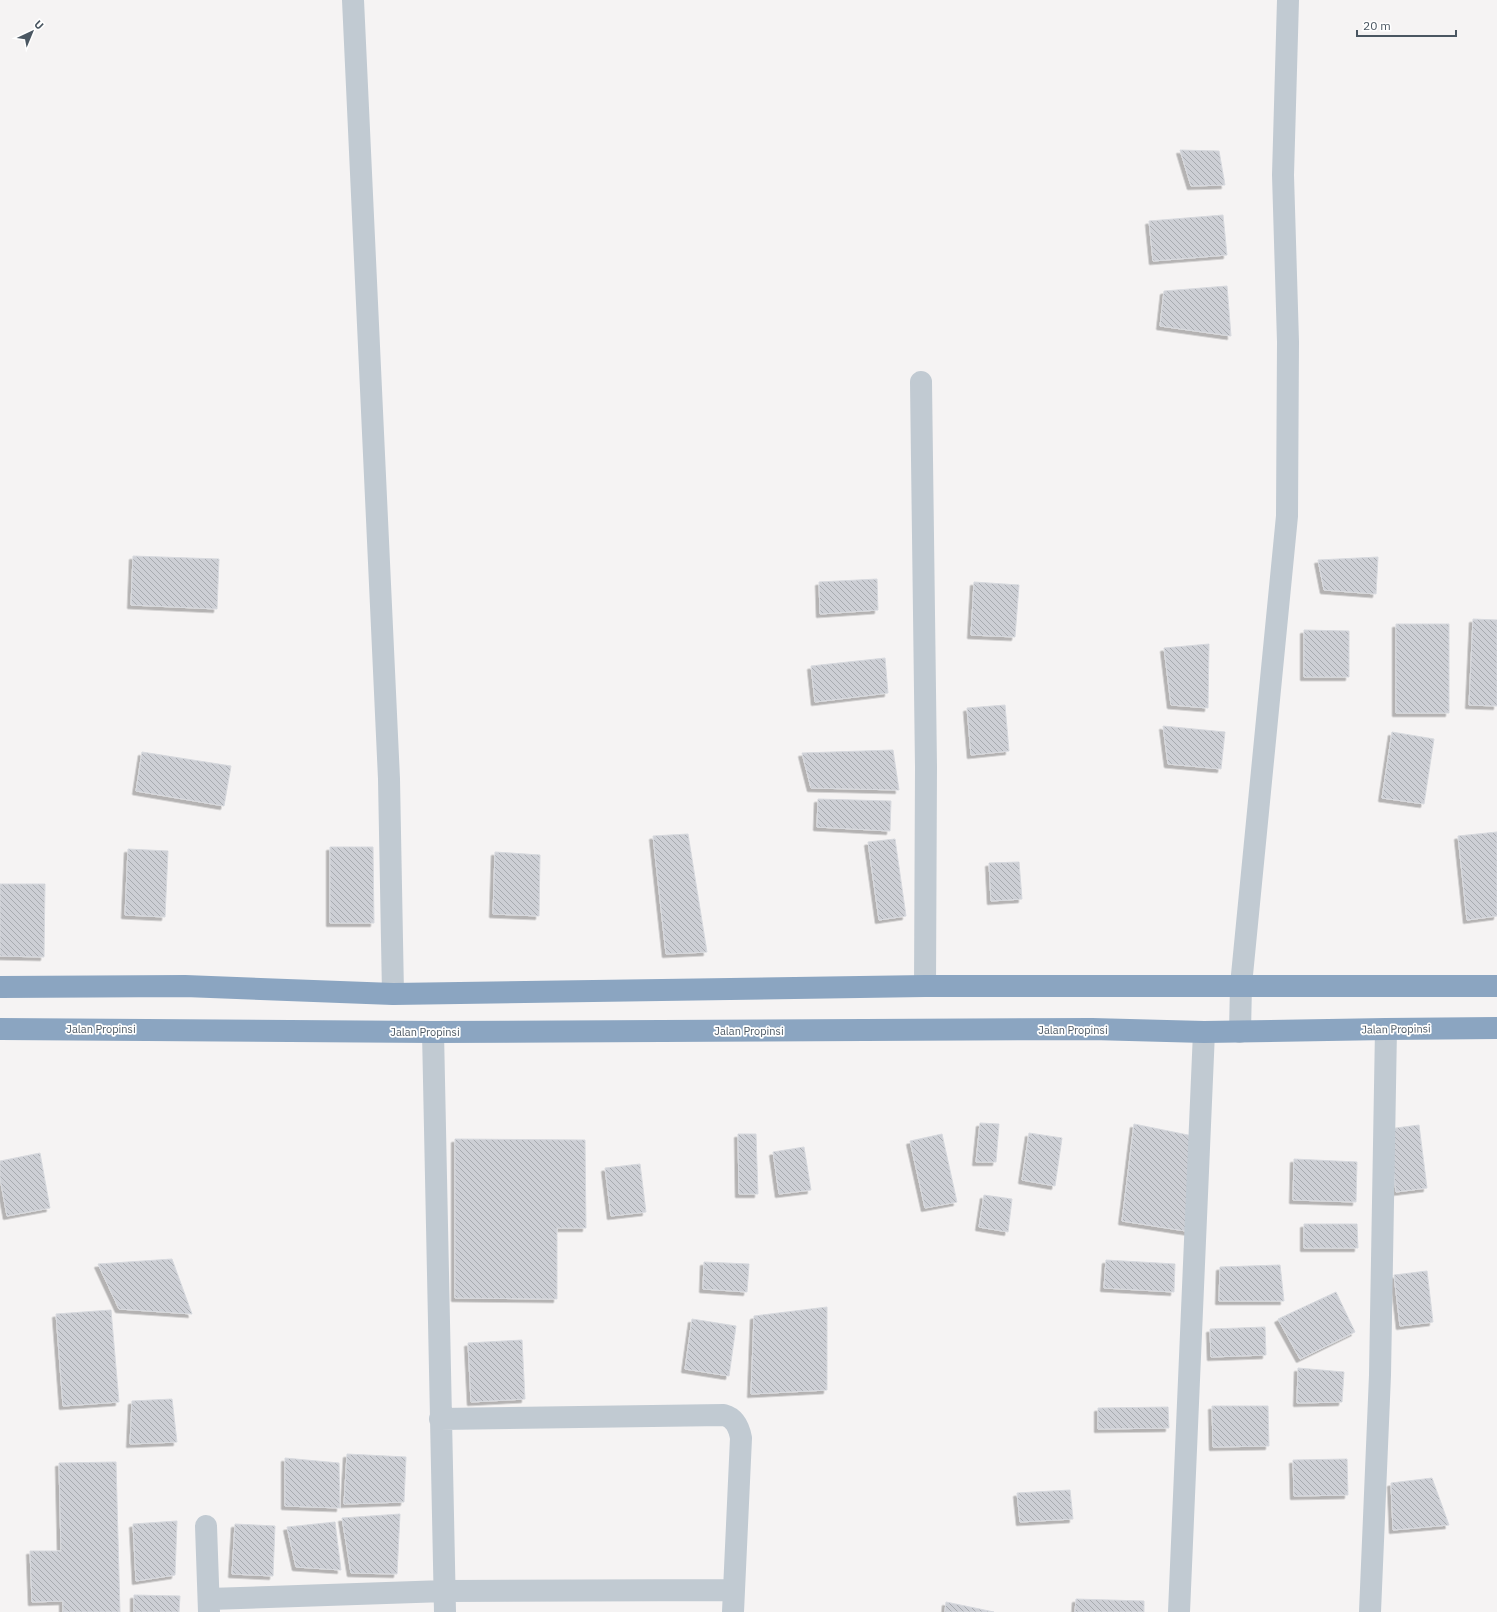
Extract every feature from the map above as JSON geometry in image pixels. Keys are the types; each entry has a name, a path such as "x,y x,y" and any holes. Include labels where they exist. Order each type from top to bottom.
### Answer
{"highway":[{"path":"0,987 184,986 393,994 925,986 1497,986"},
{"name":"Jalan Propinsi","path":"0,1029 432,1032 1092,1029 1240,1032 1497,1028"}],"street":[{"path":"353,0 389,779 393,994"},
{"path":"1240,1032 1241,985 1287,516 1288,342 1283,175 1288,0"},
{"path":"921,382 926,766 925,986"},
{"path":"1370,1612 1380,1375 1386,1029"},
{"path":"432,1032 445,1602"},
{"path":"1179,1612 1204,1032"},
{"path":"440,1419 728,1416 738,1425 741,1438 733,1612"},
{"path":"206,1526 209,1606 445,1602 733,1590"}],"building":[{"path":"1180,150 1219,151 1225,185 1191,186"},
{"path":"1223,215 1227,255 1153,261 1149,221"},
{"path":"1227,286 1231,336 1160,326 1164,291"},
{"path":"133,556 219,559 217,609 131,605"},
{"path":"1378,557 1376,594 1324,590 1318,560"},
{"path":"877,579 878,610 820,614 819,582"},
{"path":"974,582 1019,585 1015,637 971,635"},
{"path":"1473,619 1497,620 1497,706 1469,705"},
{"path":"1396,624 1449,624 1449,713 1396,713"},
{"path":"1304,630 1349,631 1349,677 1304,677"},
{"path":"1209,644 1208,708 1171,705 1164,648"},
{"path":"885,658 888,693 815,702 811,666"},
{"path":"1005,705 1009,751 971,755 967,708"},
{"path":"1163,726 1225,732 1221,769 1168,764"},
{"path":"1392,732 1434,739 1424,804 1382,798"},
{"path":"893,750 899,790 811,788 802,753"},
{"path":"142,752 231,766 224,806 136,791"},
{"path":"818,799 891,801 890,831 817,827"},
{"path":"1497,832 1497,916 1467,920 1458,836"},
{"path":"688,834 707,952 666,954 653,836"},
{"path":"895,839 906,916 879,920 868,842"},
{"path":"330,847 373,847 374,923 330,923"},
{"path":"128,849 168,851 165,917 125,915"},
{"path":"495,852 540,855 539,916 493,914"},
{"path":"1019,862 1022,899 991,901 989,863"},
{"path":"0,884 45,884 44,957 0,956"},
{"path":"980,1123 999,1124 996,1162 976,1162"},
{"path":"1134,1124 1193,1136 1192,1232 1122,1221"},
{"path":"1419,1125 1427,1188 1396,1192 1388,1129"},
{"path":"1029,1133 1062,1138 1055,1186 1022,1180"},
{"path":"738,1134 756,1134 758,1194 739,1194"},
{"path":"942,1134 957,1202 925,1208 910,1141"},
{"path":"455,1139 585,1140 586,1228 557,1228 557,1299 455,1298"},
{"path":"804,1147 811,1190 779,1194 773,1152"},
{"path":"40,1153 50,1208 7,1216 0,1178 0,1161"},
{"path":"1294,1159 1357,1162 1356,1202 1293,1200"},
{"path":"640,1164 646,1212 611,1216 605,1168"},
{"path":"984,1195 1012,1199 1008,1232 979,1227"},
{"path":"1304,1224 1357,1224 1358,1248 1304,1248"},
{"path":"172,1259 192,1314 119,1309 98,1264"},
{"path":"1106,1260 1175,1264 1174,1292 1104,1288"},
{"path":"704,1262 749,1264 747,1292 703,1289"},
{"path":"1280,1265 1284,1301 1219,1301 1220,1267"},
{"path":"1427,1271 1433,1322 1400,1326 1394,1275"},
{"path":"1336,1292 1355,1332 1300,1359 1278,1319"},
{"path":"827,1307 827,1390 751,1394 754,1316"},
{"path":"111,1310 119,1402 63,1406 56,1314"},
{"path":"692,1319 736,1326 729,1376 685,1369"},
{"path":"1265,1327 1266,1355 1211,1357 1210,1329"},
{"path":"522,1340 525,1399 471,1402 468,1343"},
{"path":"1298,1368 1344,1372 1342,1402 1297,1403"},
{"path":"172,1399 177,1442 130,1444 132,1401"},
{"path":"1212,1406 1268,1406 1269,1446 1213,1447"},
{"path":"1168,1407 1169,1428 1098,1429 1098,1408"},
{"path":"347,1454 406,1457 404,1502 344,1504"},
{"path":"285,1458 339,1463 340,1508 285,1506"},
{"path":"1347,1459 1348,1495 1294,1496 1293,1460"},
{"path":"116,1462 120,1612 63,1612 63,1601 32,1602 30,1551 61,1551 59,1463"},
{"path":"1432,1478 1449,1525 1393,1530 1391,1483"},
{"path":"1070,1490 1073,1519 1020,1522 1017,1493"},
{"path":"400,1514 397,1574 351,1573 342,1518"},
{"path":"177,1521 175,1575 136,1581 133,1524"},
{"path":"335,1522 341,1570 296,1567 287,1527"},
{"path":"235,1524 275,1526 273,1576 232,1574"},
{"path":"134,1595 180,1596 179,1612 134,1612"},
{"path":"1076,1599 1144,1601 1144,1612 1075,1612"},
{"path":"946,1602 994,1612 945,1612"}]}
